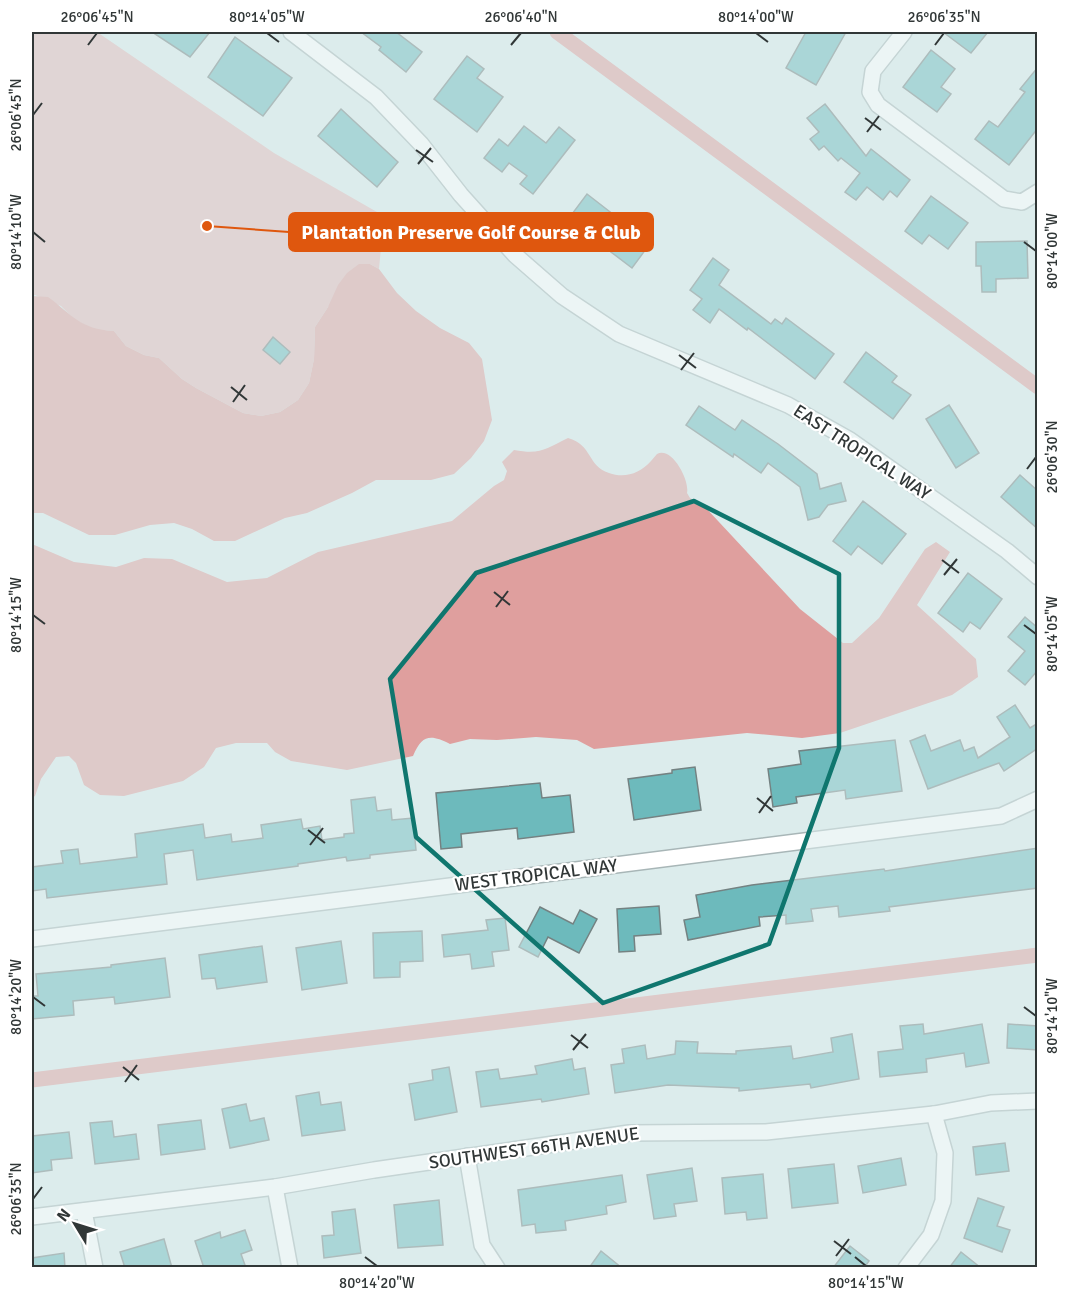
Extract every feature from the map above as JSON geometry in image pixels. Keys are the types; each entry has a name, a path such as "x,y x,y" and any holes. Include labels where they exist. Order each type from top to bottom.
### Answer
{"street":[{"name":"EAST TROPICAL WAY","path":"291,32 376,97 421,144 461,195 515,255 562,296 619,334 788,405 850,440 998,544 1038,577"},
{"path":"904,32 873,71 870,92 878,105 1004,199 1022,202 1038,192"},
{"name":"WEST TROPICAL WAY","path":"32,939 1001,816 1038,800"},
{"name":"SOUTHWEST 66TH AVENUE","path":"32,1217 275,1187 374,1170 629,1133 766,1132 934,1114 991,1103 1038,1101"},
{"path":"906,1268 931,1235 943,1201 945,1153 934,1114"},
{"path":"467,1156 482,1245 497,1268"},
{"path":"275,1187 290,1268"},
{"path":"84,1211 95,1268"}],"highlighted area":[{"path":"694,501 839,574 839,748 769,944 603,1003 416,837 390,679 476,573"}],"shaded area":[{"path":"32,32 97,32 274,153 384,216 379,269 370,264 328,307 315,327 314,359 309,383 298,400 280,412 261,416 243,413 182,379 159,358 144,355 126,346 114,331 96,330 75,320 61,306 35,295 32,296"},
{"path":"359,264 370,264 379,269 397,293 416,311 440,328 469,343 482,359 492,420 484,441 471,458 454,474 431,480 376,480 307,513 285,518 235,541 214,541 192,529 174,523 150,525 115,535 89,535 43,513 32,513 32,296 48,297 84,324 114,331 126,346 144,355 159,358 182,379 196,388 243,413 261,416 280,412 298,400 309,383 314,359 315,327 338,285 347,273"},
{"path":"568,438 582,445 602,470 615,475 632,474 647,465 657,454 668,455 683,473 690,498 705,507 800,609 843,643 852,643 879,618 925,549 936,542 950,552 917,605 976,659 978,677 952,695 840,733 802,738 747,733 594,749 577,740 536,737 497,740 470,739 450,744 427,738 416,749 413,756 347,770 291,761 275,752 267,743 236,743 216,748 204,767 183,781 124,796 100,795 84,785 76,763 69,756 56,757 41,779 35,796 32,798 32,544 74,562 116,567 144,558 172,559 227,582 267,578 318,552 452,521 504,480 507,471 502,462 514,450 537,451"}],"building":[{"path":"152,32 210,32 190,57"},
{"path":"361,32 396,32 422,52 406,72 379,50 381,47"},
{"path":"806,32 846,32 816,85 786,68"},
{"path":"943,32 988,32 971,53"},
{"path":"235,37 292,78 263,116 208,77"},
{"path":"931,50 955,69 941,87 951,94 937,112 903,87"},
{"path":"467,56 484,69 477,78 503,97 477,132 434,99"},
{"path":"1038,67 1038,128 1009,165 975,139 989,121 998,127 1025,92 1020,89"},
{"path":"825,104 866,156 871,149 910,180 897,197 890,191 883,200 867,187 856,200 845,192 860,173 841,158 838,161 824,146 819,150 810,139 819,132 807,118"},
{"path":"341,109 398,162 377,187 318,136"},
{"path":"524,126 546,143 559,127 575,140 533,194 520,184 527,176 509,163 502,172 484,158 499,139 508,146"},
{"path":"587,194 642,234 636,242 646,249 632,268 611,252 614,248 588,228 582,235 566,222"},
{"path":"931,196 968,223 948,249 929,235 922,244 905,231"},
{"path":"1027,241 1028,278 996,279 996,292 982,292 981,266 976,266 976,242"},
{"path":"713,258 729,270 719,285 771,324 775,319 782,324 786,318 834,354 815,379 719,309 710,323 693,310 702,299 690,290"},
{"path":"273,337 290,352 280,364 263,350"},
{"path":"866,352 897,376 892,382 911,395 893,419 844,382"},
{"path":"949,405 979,453 956,468 926,419"},
{"path":"699,406 735,430 742,420 778,444 817,474 820,489 841,483 846,501 828,505 819,517 808,520 800,487 768,463 761,473 686,425"},
{"path":"1020,475 1038,491 1038,529 1001,497"},
{"path":"863,501 906,534 882,564 858,546 851,555 833,541"},
{"path":"968,573 1002,599 980,629 970,622 963,632 938,613"},
{"path":"1025,617 1038,628 1038,670 1025,685 1008,671 1025,651 1008,637"},
{"path":"1015,705 1030,728 1038,723 1038,748 1004,771 999,763 928,789 910,741 925,735 931,751 960,740 964,751 974,747 978,758 1010,737 997,717"},
{"path":"895,740 902,791 846,799 845,790 796,797 797,803 773,807 768,769 801,764 799,751"},
{"path":"695,767 701,810 634,820 628,779 672,773 672,770"},
{"path":"540,783 542,798 570,795 574,832 518,839 517,828 461,834 462,847 441,849 436,793"},
{"path":"375,797 377,811 391,809 392,820 413,818 416,850 370,855 370,858 347,861 346,857 197,880 193,850 164,854 167,884 47,898 46,889 32,891 32,867 63,863 61,851 78,849 80,864 137,857 135,834 203,824 205,838 231,834 232,842 263,838 261,825 301,819 303,829 320,826 322,840 344,837 344,834 354,833 351,800"},
{"path":"1038,848 1038,888 889,907 890,911 839,917 838,906 811,909 813,921 786,924 786,915 759,917 760,926 688,940 684,920 700,917 696,895 752,885 884,869 885,871"},
{"path":"659,906 661,934 634,936 635,951 619,952 617,909"},
{"path":"540,907 573,924 580,910 597,919 579,953 548,937 538,957 519,947"},
{"path":"505,918 509,950 492,952 494,966 472,969 470,954 444,957 442,935 488,930 486,920"},
{"path":"422,931 423,961 400,962 400,977 374,978 373,933"},
{"path":"341,941 347,983 302,990 296,948"},
{"path":"262,946 267,982 217,989 215,978 202,979 199,955"},
{"path":"165,958 170,997 115,1004 114,997 73,1001 74,1015 32,1019 32,996 38,996 36,974 111,967 111,965"},
{"path":"923,1024 924,1034 982,1024 989,1063 966,1067 964,1053 926,1059 927,1072 880,1077 878,1052 903,1049 900,1026"},
{"path":"1008,1024 1038,1026 1038,1050 1007,1048"},
{"path":"852,1034 859,1079 811,1088 810,1084 739,1091 739,1088 668,1085 615,1093 611,1065 624,1063 622,1049 645,1045 647,1059 675,1054 676,1041 698,1042 697,1053 736,1054 736,1051 791,1046 793,1059 833,1052 831,1038"},
{"path":"572,1059 574,1070 585,1068 589,1094 542,1102 541,1099 481,1107 476,1072 498,1069 500,1079 537,1074 535,1066"},
{"path":"449,1067 457,1112 415,1120 409,1084 433,1080 432,1070"},
{"path":"319,1092 321,1105 341,1102 345,1130 302,1136 296,1096"},
{"path":"246,1104 250,1121 264,1118 269,1140 230,1148 222,1109"},
{"path":"201,1120 205,1149 161,1155 158,1125"},
{"path":"112,1121 114,1137 136,1134 139,1159 95,1164 90,1123"},
{"path":"69,1132 72,1158 51,1160 52,1170 32,1173 32,1136"},
{"path":"1005,1143 1009,1171 976,1175 973,1147"},
{"path":"901,1158 906,1185 863,1193 858,1166"},
{"path":"834,1164 838,1203 792,1208 788,1169"},
{"path":"692,1168 697,1201 674,1204 676,1216 654,1219 647,1175"},
{"path":"763,1174 767,1218 747,1220 746,1212 725,1214 722,1178"},
{"path":"622,1175 626,1202 606,1206 607,1214 565,1221 566,1230 536,1233 535,1224 522,1226 518,1190"},
{"path":"978,1198 1004,1207 997,1226 1010,1230 1002,1252 964,1238"},
{"path":"439,1200 443,1245 398,1248 394,1205"},
{"path":"355,1209 361,1253 324,1258 322,1236 334,1235 332,1212"},
{"path":"245,1230 252,1250 241,1254 246,1268 204,1268 195,1241 220,1232 221,1238"},
{"path":"164,1239 172,1268 125,1268 120,1252"},
{"path":"850,1246 869,1261 864,1268 833,1268"},
{"path":"601,1251 622,1268 589,1268"},
{"path":"961,1252 981,1268 949,1268"},
{"path":"64,1253 65,1268 32,1268 32,1258"}],"waterway":[{"path":"557,32 1038,387"},
{"path":"32,1080 1038,955"}],"place":[{"name":"Plantation Preserve Golf Course & Club","path":"207,226"}]}
